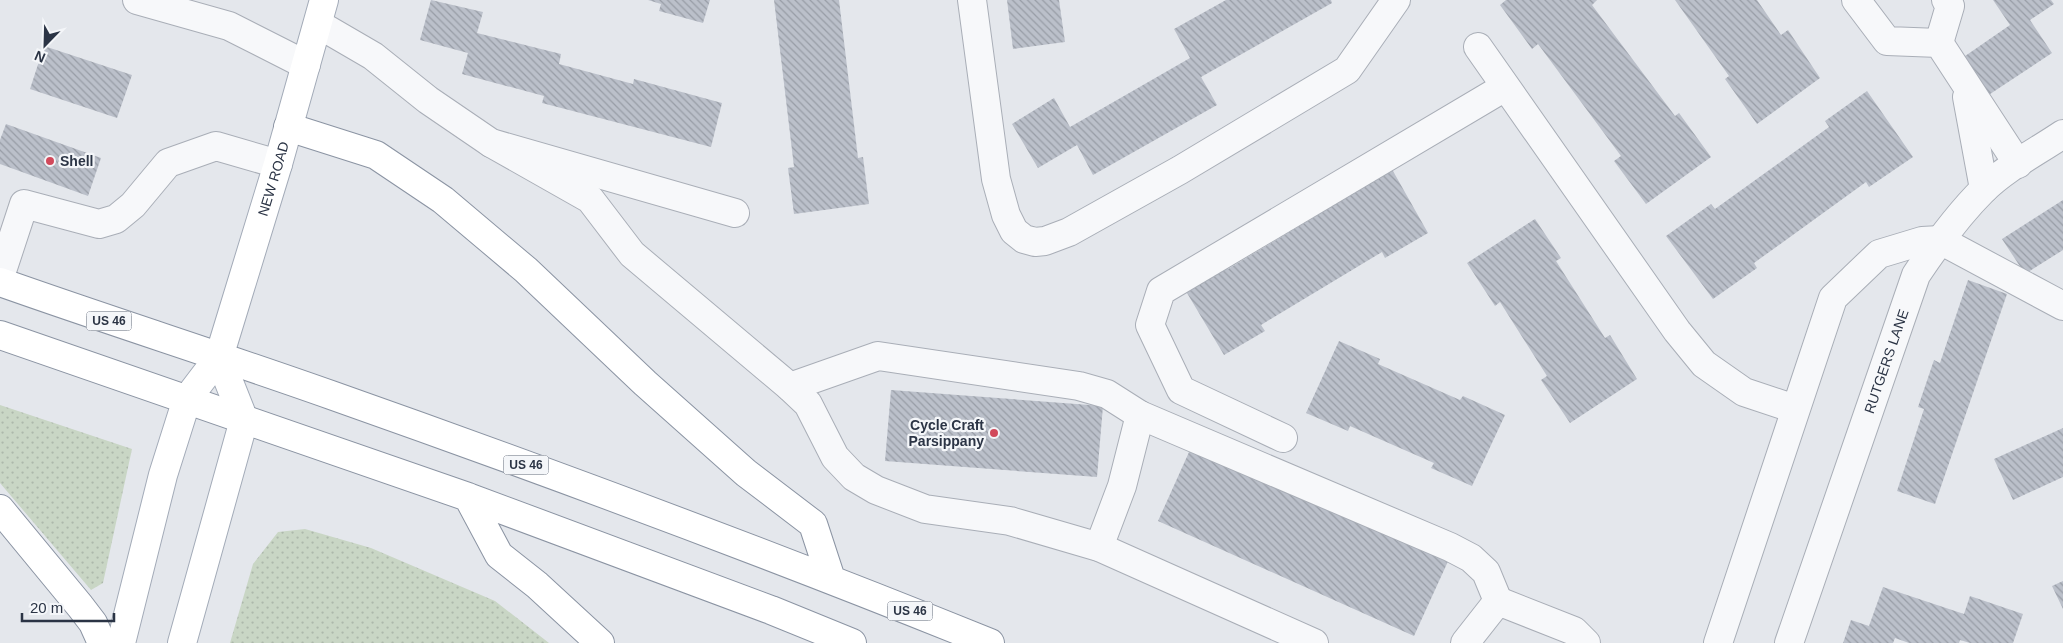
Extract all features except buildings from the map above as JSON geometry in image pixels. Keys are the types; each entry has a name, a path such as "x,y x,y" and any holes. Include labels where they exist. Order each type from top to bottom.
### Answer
{"main road":[{"name":"NEW ROAD","path":"121,643 163,474 187,399 219,357 278,164 321,12"},
{"path":"288,127 376,154 443,200 526,270 645,383 746,474 813,524 831,579"},
{"name":"US 46","path":"0,282 564,478 831,579 990,643"},
{"path":"0,335 468,497 815,636 852,643"},
{"path":"182,643 244,420 219,357"},
{"path":"468,497 499,555 537,585 600,643"},
{"path":"0,509 88,617 102,643"}],"street":[{"path":"137,0 229,26 306,65"},
{"path":"972,0 996,179 1006,215 1014,231 1024,239 1035,242 1045,241 1069,232 1180,170 1347,70 1396,0"},
{"path":"1856,0 1887,41 1939,43"},
{"path":"1946,0 1950,6 1939,43 1965,86 2018,164"},
{"path":"321,12 428,100 491,143 590,199 632,254 808,404 836,457 854,476 876,490 926,509 1010,521 1099,547 1314,643"},
{"path":"1478,47 1677,331 1704,364 1744,392 1795,409"},
{"path":"1965,86 1984,188"},
{"path":"1283,438 1181,390 1150,325 1161,292 1505,87"},
{"name":"RUTGERS LANE","path":"1789,643 1916,275 1940,240 1984,188 2063,134"},
{"path":"491,143 735,213"},
{"path":"0,277 24,204 99,224 116,219 133,205 168,163 216,146 278,164"},
{"path":"1718,643 1833,298 1879,254 1922,241 1940,240 2063,306"},
{"path":"790,387 878,356 1080,386 1107,394 1140,415 1471,558 1486,572 1498,601 1553,634 1574,631 1586,643"},
{"path":"1099,547 1122,486 1140,415"},
{"path":"1465,643 1498,601"}],"green space":[{"path":"0,405 132,449 103,583 91,590 0,483"},
{"path":"305,529 371,548 495,601 549,643 230,643 253,564 278,532"}],"place":[{"name":"Shell","path":"50,161"},
{"name":"Cycle Craft Parsippany","path":"994,433"}]}
